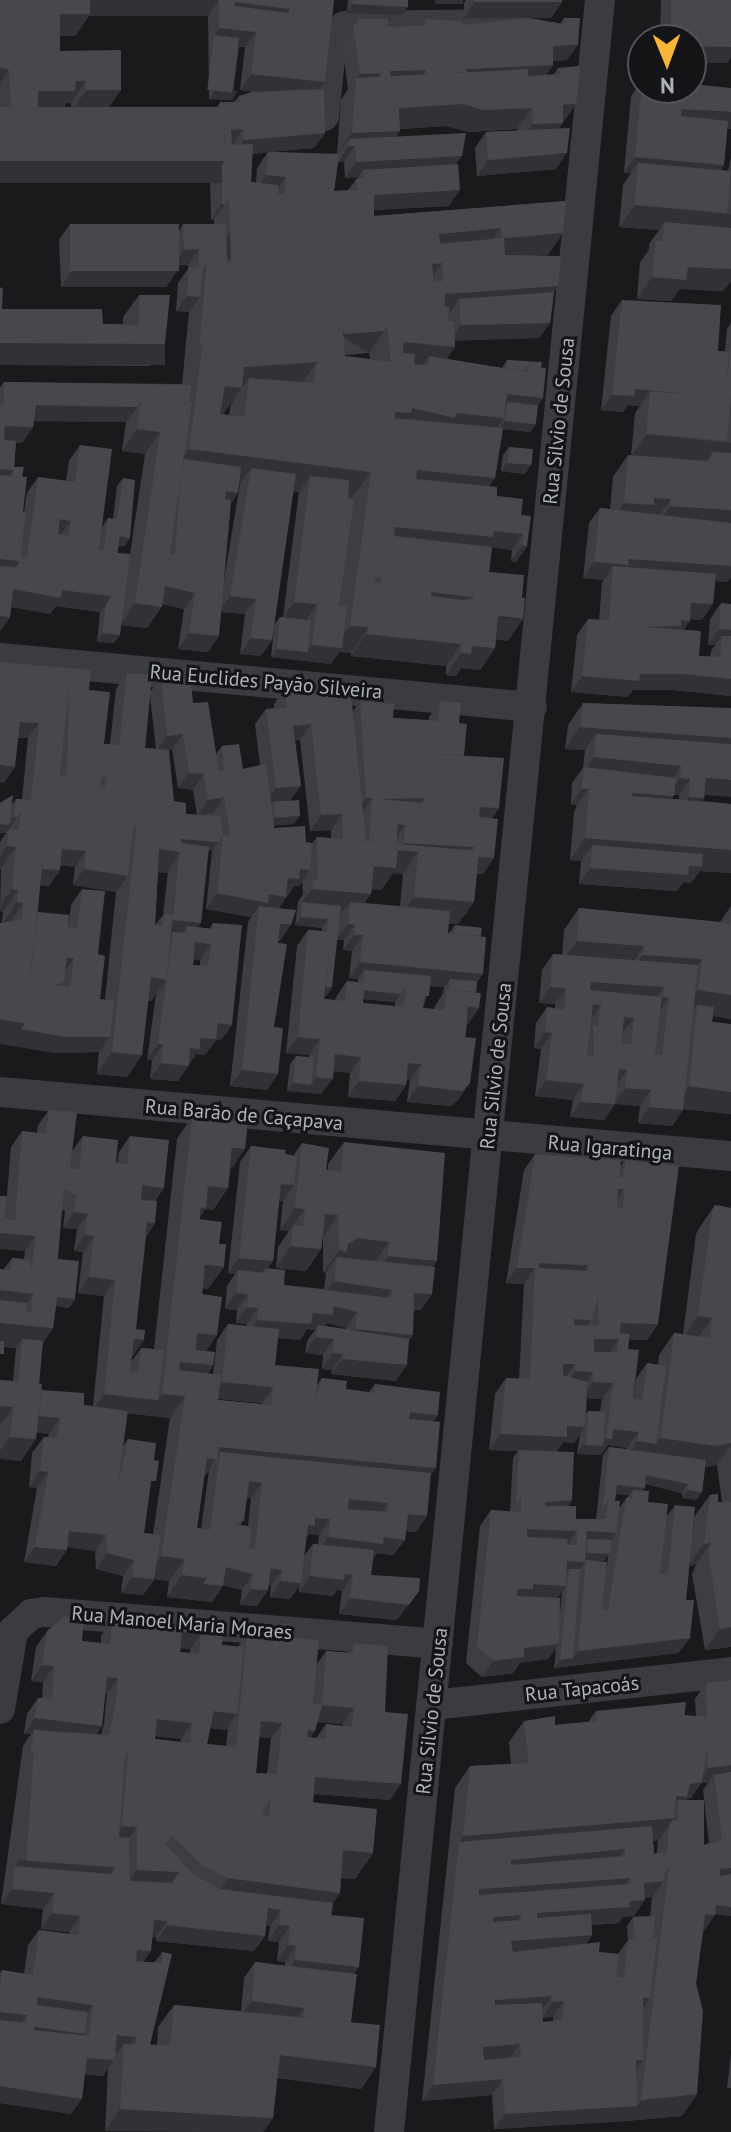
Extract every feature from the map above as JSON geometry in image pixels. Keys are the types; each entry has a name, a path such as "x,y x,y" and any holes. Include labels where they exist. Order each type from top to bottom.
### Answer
{"street":[{"path":"566,25 599,13"},
{"name":"Rua Silvio de Sousa","path":"389,2132 599,13"},
{"path":"324,116 330,59 345,26 534,25"},
{"name":"Rua Euclides Payão Silveira","path":"0,658 532,707"},
{"name":"Rua Barão de Caçapava","path":"0,1092 489,1137"},
{"name":"Rua Igaratinga","path":"489,1137 731,1156"},
{"name":"Rua Manoel Maria Moraes","path":"0,1709 13,1631 31,1614 44,1612 438,1644"},
{"name":"Rua Tapacoás","path":"433,1705 731,1672"}],"building":[{"path":"0,0 90,0 90,14 60,14 60,51 121,50 121,90 86,90 86,81 76,81 75,91 38,91 38,107 224,107 225,161 0,161 0,107 11,107 9,70 0,67"},
{"path":"219,0 334,0 325,82 251,74 256,32 219,28","holes":["235,2 290,9 289,13 234,6"]},
{"path":"353,0 408,0 408,7 352,4"},
{"path":"562,0 562,2 475,2"},
{"path":"671,0 731,0 731,47 707,46 707,24 671,24"},
{"path":"528,18 564,24 564,18 580,18 578,45 553,46 553,65 426,74 426,70 390,71 390,76 381,77 381,73 360,74 353,26 360,19 388,19 388,27 426,25 425,19 461,21 462,25"},
{"path":"214,35 239,38 232,93 207,90"},
{"path":"580,66 576,104 563,105 563,123 533,124 532,108 483,110 463,104 399,108 400,131 352,133 356,78 528,69 528,76 559,74 558,68"},
{"path":"707,86 731,88 731,112 682,109 681,116 728,121 724,165 635,157 640,104 707,104"},
{"path":"324,89 325,133 244,140 243,129 231,130 232,145 253,144 251,182 278,185 278,194 229,197 222,204 224,107 220,107 220,102 240,102 239,96 252,92"},
{"path":"570,128 567,153 488,160 486,132"},
{"path":"466,133 462,156 356,162 355,146 349,146 349,139"},
{"path":"268,152 339,154 334,191 284,194 286,177 266,175"},
{"path":"638,163 731,171 727,213 634,205"},
{"path":"458,164 460,190 374,195 374,189 357,190 356,179 364,178 363,170"},
{"path":"374,189 374,216 566,201 563,233 504,238 505,255 561,256 558,286 445,294 444,322 387,326 384,331 344,334 343,330 203,342 199,346 207,264 231,262 229,197","holes":["501,228 502,238 440,244 439,234","442,263 443,281 434,282 432,264"]},
{"path":"664,222 731,228 731,269 688,267 686,280 652,277 656,241 663,241"},
{"path":"70,224 179,224 179,271 70,271"},
{"path":"183,224 226,224 227,262 207,264 202,270 200,297 187,296 189,268 199,267 199,249 184,250"},
{"path":"0,287 3,289 2,309 102,309 103,324 139,325 139,295 170,295 165,344 0,343"},
{"path":"554,292 550,323 461,325 459,299"},
{"path":"622,300 721,305 718,351 729,352 727,374 731,374 731,398 635,389 634,396 612,395"},
{"path":"444,307 449,307 448,321 444,322"},
{"path":"454,321 455,347 404,342 369,627 350,626 371,472 189,449 203,342 343,330 345,356 391,362 387,326","holes":["317,362 313,383 249,378 244,417 220,414 225,386 242,388 244,367"]},
{"path":"731,339 731,374 728,374"},
{"path":"402,353 415,354 414,364 428,366 429,356 527,372 527,366 546,368 543,398 507,394 504,418 456,413 455,418 412,408 411,413 395,412"},
{"path":"507,360 542,362 541,368 527,366 524,371 506,368"},
{"path":"4,382 191,385 189,402 141,401 137,407 36,405 33,427 5,426 4,440 16,441 14,470 0,469 0,405 4,405"},
{"path":"650,391 731,398 727,441 646,434"},
{"path":"141,401 192,402 162,607 135,603 160,432 137,429"},
{"path":"507,402 538,405 536,424 505,421"},
{"path":"394,418 503,428 495,478 417,470 416,479 497,487 497,496 523,499 521,515 531,516 527,546 522,546 523,534 494,531 493,537 395,527 394,536 492,547 489,572 524,575 522,598 431,592 432,589 380,584 381,578 375,577"},
{"path":"80,445 112,449 99,549 104,549 108,518 122,520 112,596 62,590 61,598 13,589 10,617 0,616 0,566 16,567 20,557 27,557 38,477 75,482","holes":["60,519 71,521 69,536 58,534"]},
{"path":"509,447 533,449 532,465 508,463"},
{"path":"713,452 731,453 731,510 670,506 671,499 654,498 654,505 624,503 628,455 708,461"},
{"path":"184,459 241,467 238,493 226,491 225,499 231,500 219,636 189,633 195,593 165,586 170,554 175,555"},
{"path":"14,467 24,467 22,477 12,476"},
{"path":"251,468 296,474 272,640 251,638 256,599 230,596"},
{"path":"0,475 27,477 23,512 0,510"},
{"path":"310,476 349,480 348,499 354,500 339,605 347,605 342,648 312,645 317,604 294,602"},
{"path":"123,478 135,480 130,538 120,536 122,520 117,519"},
{"path":"600,508 731,523 731,566 628,559 629,565 594,562"},
{"path":"0,510 26,512 20,561 0,559"},
{"path":"117,553 130,554 120,635 102,633 106,604 112,596"},
{"path":"613,566 716,574 713,604 691,603 690,621 681,620 681,626 645,627 701,631 699,656 720,657 722,636 731,636 731,679 684,674 640,674 639,681 582,676 588,619 609,620"},
{"path":"374,583 432,589 431,596 463,600 473,599 473,593 525,598 523,619 498,616 495,648 472,646 471,654 461,653 461,644 366,634"},
{"path":"721,603 731,604 731,630 719,629"},
{"path":"280,617 311,620 307,652 277,649"},
{"path":"0,662 91,670 89,690 110,692 104,744 119,745 127,673 152,675 145,748 169,750 176,824 137,822 133,828 128,876 84,869 86,851 62,849 60,870 42,869 48,814 21,812 14,817 16,799 31,800 39,723 20,722 15,767 0,765","holes":["69,687 67,775 60,775","101,777 106,777 105,788 100,787"]},
{"path":"161,676 191,681 193,703 208,702 219,771 224,770 222,746 239,744 243,769 266,764 276,840 312,843 310,870 300,869 299,879 288,878 286,897 269,894 268,903 217,893 223,835 230,836 224,797 208,800 204,774 189,773 183,734 167,736"},
{"path":"285,688 351,694 366,841 343,839 342,814 321,815 311,724 293,726 301,786 276,788 266,709 287,708"},
{"path":"360,701 394,704 393,718 438,721 440,701 461,703 459,723 467,724 464,755 378,751 504,758 499,808 480,807 479,817 498,819 494,858 478,857 479,851 473,850 474,847 404,843 405,825 398,824 396,844 369,841 372,798 366,798","holes":["424,798 424,803 379,799"]},
{"path":"583,703 731,708 731,738 580,727"},
{"path":"596,734 731,744 731,780 706,778 704,798 689,797 690,779 680,778 681,766 594,757"},
{"path":"584,767 676,778 674,796 632,793 633,786 592,783 588,789 582,789"},
{"path":"592,783 633,786 632,796 731,804 731,850 585,838"},
{"path":"13,795 9,825 0,824 0,803"},
{"path":"299,800 300,816 275,818 274,802"},
{"path":"174,801 186,803 186,814 220,816 223,835 218,842 181,839 181,824 176,824"},
{"path":"21,812 48,814 25,1023 0,1020 0,923 22,919 23,903 17,902 18,890 12,889 16,847 7,846 9,829 19,830"},
{"path":"137,822 181,824 181,852 159,849 155,925 163,926 164,914 173,915 166,980 151,977 142,1055 112,1052"},
{"path":"305,826 306,842 276,840 274,828"},
{"path":"317,837 479,851 474,902 414,897 418,852 398,850 396,868 374,866 371,894 312,889 313,880 318,880"},
{"path":"181,843 209,847 201,923 173,920"},
{"path":"592,845 703,854 702,867 689,866 688,875 590,868"},
{"path":"82,889 105,891 98,954 105,956 100,999 114,1001 110,1037 65,1037 21,1029 25,1023 38,912 69,915 68,927 77,928","holes":["67,958 74,958 70,987 54,985 64,982"]},
{"path":"302,902 341,906 332,987 326,987 331,932 327,932 328,919 301,917"},
{"path":"350,902 450,911 448,933 486,937 483,974 360,962 363,935 354,935 355,925 348,924"},
{"path":"259,906 296,910 291,925 280,924 278,943 287,944 274,1027 283,1028 278,1074 242,1070"},
{"path":"579,908 730,923 731,909 731,995 698,990 702,959 643,955 644,946 577,941"},
{"path":"213,923 242,925 232,1025 218,1023 216,1039 200,1038 200,1049 190,1048 189,1066 161,1063 163,1044 158,1044 173,932 187,933 187,926 213,929","holes":["195,942 211,944 208,966 193,965"]},
{"path":"455,925 482,928 481,936 454,933"},
{"path":"308,930 331,932 324,999 345,1001 347,981 365,983 363,1003 404,1007 406,986 425,988 423,1008 444,1010 446,990 481,993 479,1008 468,1006 465,1037 476,1038 470,1083 462,1091 418,1086 421,1064 408,1063 406,1085 359,1081 361,1057 335,1054 333,1079 316,1077 320,1039 298,1037"},
{"path":"553,954 698,965 683,1110 649,1107 651,1090 625,1088 627,1070 619,1069 615,1104 581,1102 584,1084 546,1080 552,1033 545,1032 547,1007 564,1010 566,988 550,987","holes":["591,982 664,987 663,997 669,998 662,1055 655,1054 662,997 590,990","593,1004 601,1005 598,1026 593,1026 594,1057 587,1056","624,1017 634,1018 631,1044 621,1043"]},
{"path":"364,970 431,976 429,996 424,996 425,988 406,986 401,994 364,990"},
{"path":"450,979 477,981 476,992 449,990"},
{"path":"697,1005 714,1007 712,1022 731,1024 731,1092 689,1086"},
{"path":"296,1056 314,1058 311,1085 293,1083"},
{"path":"49,1110 77,1112 70,1169 79,1169 83,1136 118,1140 116,1163 127,1164 130,1136 169,1140 164,1188 142,1185 141,1200 157,1201 155,1223 147,1222 136,1329 145,1330 144,1340 134,1339 130,1372 138,1373 141,1348 164,1350 158,1400 104,1394 115,1280 89,1277 94,1236 85,1235 88,1214 74,1212 76,1195 64,1189 56,1275 11,1270 12,1258 30,1260 31,1270 36,1236 0,1233 0,1218 15,1220 22,1131 46,1134"},
{"path":"192,1117 248,1122 245,1149 232,1148 228,1188 208,1186 206,1208 201,1207 199,1219 222,1222 219,1244 226,1244 224,1267 205,1265 202,1294 222,1297 217,1335 197,1333 196,1350 215,1352 213,1365 180,1362 179,1370 221,1375 218,1400 440,1422 436,1468 219,1447 217,1460 207,1458 197,1528 213,1530 207,1578 182,1575 185,1559 161,1556 185,1396 162,1394"},
{"path":"344,1142 445,1153 437,1261 388,1256 389,1242 358,1238 348,1244 347,1252 339,1250 338,1215 325,1214 321,1249 291,1246 293,1225 303,1226 305,1209 295,1208 302,1143 329,1148 326,1170 341,1172"},
{"path":"251,1146 286,1150 285,1154 297,1156 294,1185 281,1184 273,1261 239,1258"},
{"path":"535,1154 621,1160 619,1177 624,1177 625,1160 679,1166 658,1324 621,1323 620,1333 630,1334 628,1349 639,1350 633,1399 642,1400 647,1363 666,1366 656,1444 637,1441 639,1432 613,1429 612,1439 606,1439 613,1383 593,1382 593,1372 575,1371 575,1364 563,1364 563,1375 587,1382 585,1427 567,1426 567,1437 500,1434 506,1378 530,1379 535,1268 517,1268","holes":["618,1189 624,1189 623,1209 617,1208","539,1263 588,1265 588,1271 539,1268","598,1298 599,1326 574,1325 574,1319 591,1320","594,1339 619,1339 617,1352 594,1352"]},
{"path":"0,1196 7,1196 5,1219 0,1218"},
{"path":"715,1205 731,1208 731,1443 715,1446 661,1438 674,1333 710,1338 712,1318 698,1316"},
{"path":"337,1257 435,1267 432,1294 414,1293 413,1335 355,1329 357,1312 334,1306 333,1315 313,1313 311,1324 257,1320 258,1308 247,1307 248,1294 236,1293 238,1270 265,1273 265,1268 285,1270 284,1285 391,1298 392,1290 334,1281"},
{"path":"58,1259 79,1261 75,1299 57,1297 60,1275 56,1275"},
{"path":"0,1269 60,1275 53,1328 0,1323 0,1300 27,1303 26,1311 31,1312 33,1294 0,1290"},
{"path":"228,1324 279,1329 275,1365 319,1369 315,1401 322,1378 347,1381 346,1389 374,1393 375,1384 440,1392 438,1415 410,1412 409,1419 271,1405 273,1387 222,1382"},
{"path":"318,1325 409,1339 407,1365 343,1359 343,1354 333,1353 334,1339 316,1337"},
{"path":"22,1339 43,1341 39,1384 18,1382"},
{"path":"0,1341 4,1341 4,1354 0,1354"},
{"path":"0,1380 42,1384 36,1439 10,1437 13,1407 0,1406"},
{"path":"42,1390 84,1393 84,1405 128,1411 117,1488 128,1439 156,1443 154,1460 159,1461 156,1481 151,1481 144,1533 161,1535 154,1579 132,1577 134,1560 107,1553 106,1535 69,1531 67,1550 35,1547 48,1472 40,1471 44,1437 57,1438 60,1418 39,1416"},
{"path":"588,1411 605,1412 603,1446 586,1445"},
{"path":"609,1447 706,1460 702,1492 688,1490 688,1484 646,1475 645,1488 617,1485 615,1500 608,1500 603,1508"},
{"path":"519,1450 574,1452 572,1500 545,1502 545,1498 521,1497 516,1505"},
{"path":"220,1452 431,1473 427,1516 408,1514 405,1540 384,1537 383,1544 328,1537 330,1519 315,1518 315,1526 308,1525 301,1583 281,1581 282,1570 271,1568 268,1590 251,1589 253,1574 226,1567 223,1586 203,1584 207,1578 213,1530 210,1530","holes":["249,1481 262,1483 255,1549 249,1549 252,1527 234,1524 244,1521","349,1499 388,1503 387,1512 348,1509"]},
{"path":"633,1490 649,1491 648,1502 668,1504 660,1574 668,1575 675,1505 695,1507 686,1600 694,1600 690,1638 578,1651 586,1560 607,1562 602,1609 608,1610 626,1498 632,1498"},
{"path":"718,1494 718,1502 731,1502 731,1627 720,1629 708,1552 711,1543 704,1544 710,1495"},
{"path":"521,1497 545,1498 545,1506 576,1506 576,1519 606,1519 608,1500 620,1501 616,1533 587,1531 585,1562 567,1561 566,1586 533,1584 533,1589 517,1589 517,1596 560,1598 559,1644 524,1648 524,1657 493,1661 477,1647 491,1510 521,1512","holes":["527,1529 577,1531 577,1545 567,1545 568,1539 527,1537"]},
{"path":"587,1539 611,1540 610,1554 587,1553"},
{"path":"313,1544 374,1550 371,1575 420,1578 419,1591 409,1605 350,1598 353,1575 345,1574 344,1580 310,1576"},
{"path":"569,1569 580,1569 573,1658 560,1660"},
{"path":"65,1616 84,1618 82,1641 110,1644 112,1620 223,1630 222,1645 244,1647 237,1714 214,1711 207,1744 236,1747 247,1633 319,1640 313,1704 322,1705 326,1651 353,1653 354,1643 388,1646 385,1712 408,1714 401,1784 315,1777 313,1802 271,1798 263,1815 218,1807 216,1775 179,1771 181,1756 128,1752 125,1756 34,1749 30,1755 34,1730 109,1735 115,1707 118,1678 107,1677 102,1726 35,1718 38,1698 52,1699 54,1666 42,1665 47,1631","holes":["182,1632 201,1634 199,1654 180,1652","322,1705 354,1708 352,1727 326,1724 325,1739 307,1737 308,1730 315,1731","157,1719 192,1723 190,1743 155,1739","261,1721 282,1723 277,1774 256,1773"]},
{"path":"731,1680 731,1765 708,1768 707,1746 702,1782 690,1784 687,1797 676,1796 684,1715 707,1717 706,1683"},
{"path":"686,1702 674,1818 463,1836 470,1766 529,1763 524,1721 555,1716 555,1725 597,1721 596,1711"},
{"path":"34,1749 125,1755 117,1867 26,1861"},
{"path":"128,1752 181,1756 179,1771 216,1775 218,1807 269,1816 271,1798 377,1809 373,1853 343,1850 340,1893 228,1878 202,1865 172,1835 165,1844 180,1859 179,1872 137,1870 137,1827 122,1826"},
{"path":"731,1772 731,1868 720,1868 721,1863 669,1867 664,1873 664,1881 644,1883 645,1900 630,1901 630,1907 537,1913 537,1918 591,1914 592,1935 511,1941 513,1952 600,1942 599,1952 619,1954 616,1976 624,1978 628,1940 657,1938 650,1998 643,1998 643,2060 636,2060 637,2106 505,2114 503,2079 433,2085 459,1842 652,1826 654,1854 667,1852 669,1825 672,1821 678,1821 678,1800 704,1800 704,1845 722,1840 714,1775","holes":["625,1849 625,1856 511,1865 511,1860","630,1878 630,1884 479,1895 479,1889","521,1915 521,1920 493,1922 493,1917","552,1996 553,2002 564,2001 562,2020 543,2022 542,2003 495,2005 495,2000","520,2044 521,2057 484,2060 483,2047"]},
{"path":"118,1837 129,1838 130,1881 172,1883 179,1872 180,1861 194,1875 220,1889 333,1903 331,1915 364,1918 359,1967 295,1960 296,1946 288,1945 290,1926 279,1925 281,1910 268,1908 265,1936 167,1925 167,1921 154,1920 151,1951 137,1950 136,1961 161,1963 162,1952 172,1954 150,2045 136,2045 136,2037 117,2035 114,2060 87,2058 82,2099 0,2086 0,2020 26,2023 27,2015 0,2012 2,1970 33,1975 39,1930 78,1935 80,1916 52,1913 54,1893 12,1889 15,1866 111,1874 115,1868","holes":["38,1997 93,2005 89,2036 34,2030"]},
{"path":"721,1863 715,1915 705,1914 696,1983 703,2011 697,2094 641,2100 669,1867"},
{"path":"731,1874 731,1907 716,1905 719,1876"},
{"path":"655,1916 653,1938 635,1939 633,1917"},
{"path":"255,1962 357,1974 351,2022 303,2017 304,2008 252,2001"},
{"path":"37,2005 88,2012 84,2034 34,2027"},
{"path":"174,2005 380,2025 376,2067 280,2055 273,2118 120,2109 124,2044 170,2045"}]}
